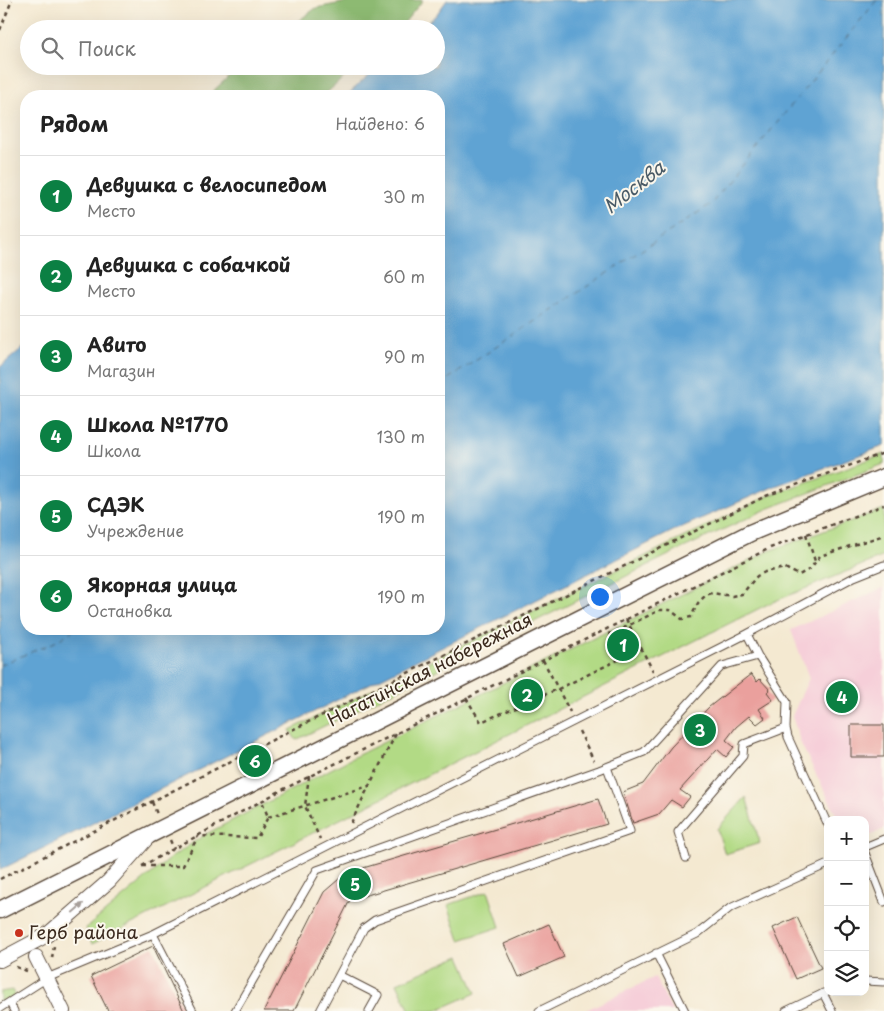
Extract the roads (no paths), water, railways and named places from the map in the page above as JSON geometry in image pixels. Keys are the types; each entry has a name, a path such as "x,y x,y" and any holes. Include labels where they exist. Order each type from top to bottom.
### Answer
{"street":[{"name":"Нагатинская набережная","path":"0,910 153,831 750,533 884,477"},
{"path":"3,963 47,935 109,881 153,831"},
{"path":"91,863 106,869 109,881"},
{"path":"36,956 47,935"},
{"path":"36,956 63,1011"},
{"path":"3,963 36,956"}],"lane":[{"path":"0,1008 47,978 153,934 747,634 854,577 884,565"},
{"path":"747,634 758,656 787,702 786,728 824,816"},
{"path":"235,1011 317,870 599,770 644,752 722,666 758,656"},
{"path":"686,858 678,832 743,756 744,744 786,728"},
{"path":"320,1011 364,928 376,920 630,831 607,767"},
{"path":"869,845 884,839"},
{"path":"868,861 884,902"},
{"path":"539,1011 697,934 730,908 824,866"},
{"path":"153,934 193,1011"},
{"path":"656,953 685,1011"},
{"path":"339,975 378,995 369,1011"},
{"path":"869,981 884,982"},
{"path":"786,1011 824,992"},
{"path":"826,996 832,1011"},
{"path":"10,1003 14,1011"}],"water":[{"name":"Москва","path":"447,0 884,0 884,446 775,486 673,531 0,870 0,367 20,350 20,635 445,635 445,90 353,90 369,75 445,75 445,20 430,20"}],"place":[{"name":"Девушка с велосипедом","path":"623,645"},
{"name":"Девушка с собачкой","path":"527,695"},
{"name":"Школа №1770","path":"842,697"},
{"name":"Авито","path":"700,730"},
{"name":"Якорная улица","path":"255,761"},
{"name":"СДЭК","path":"355,884"},
{"name":"Герб района","path":"19,933"}]}
